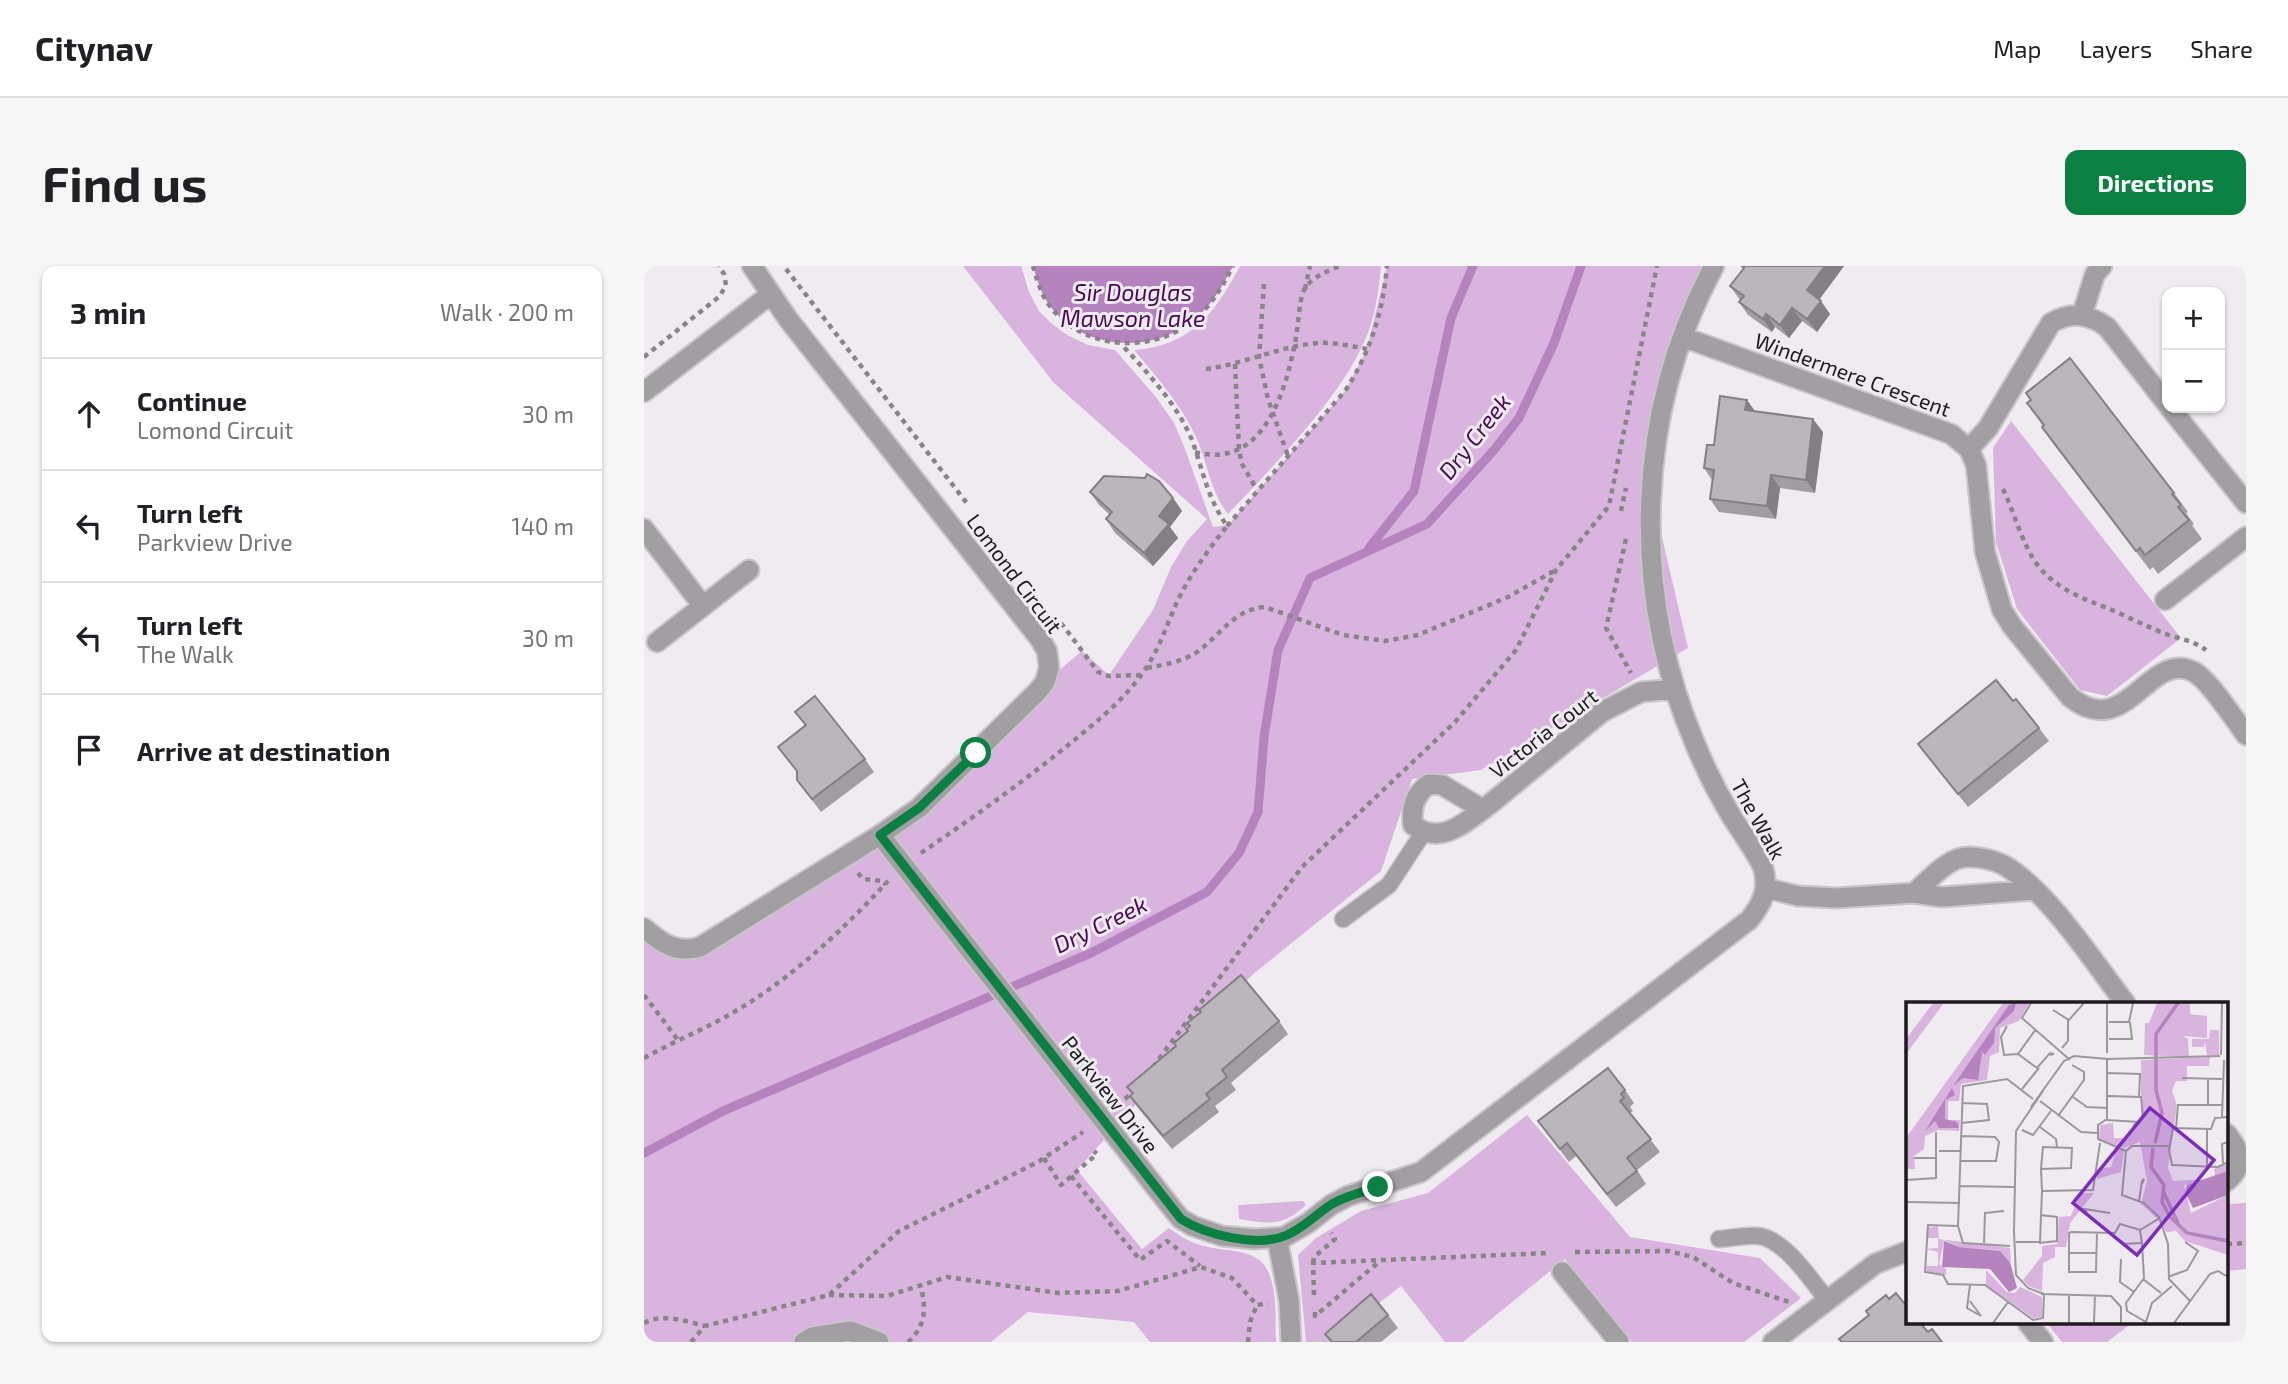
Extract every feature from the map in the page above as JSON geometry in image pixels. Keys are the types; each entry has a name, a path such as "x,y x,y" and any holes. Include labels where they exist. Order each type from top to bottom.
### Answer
{"street":[{"name":"Lomond Circuit","path":"644,928 668,947 679,950 700,947 880,835 919,808 1026,705 1045,682 1049,668 1047,651 1040,639 802,336 752,266"},
{"name":"The Walk","path":"1277,1238 1296,1231 1348,1196 1402,1180 1431,1165 1749,920 1759,908 1766,888 1763,867 1714,784 1695,745 1675,689 1660,631 1651,558 1650,512 1660,422 1675,356 1714,266"},
{"path":"2082,315 2095,274 2102,266"},
{"path":"644,392 771,294"},
{"path":"2162,397 2107,327 2095,318 2068,316 2052,323 1988,428 1969,449 1976,465 1985,552 1999,601 2012,626 2070,697 2081,706 2095,711 2113,709 2169,670 2182,669 2194,672 2203,680 2246,735"},
{"name":"Windermere Crescent","path":"1683,337 1951,434 1969,449"},
{"path":"2175,413 2246,503"},
{"path":"644,529 703,606"},
{"path":"2165,600 2246,537"},
{"path":"657,642 749,570"},
{"name":"Victoria Court","path":"1482,809 1442,785 1429,784 1415,799 1413,825 1423,833 1437,835 1450,830 1482,809 1602,712 1641,692 1675,689"},
{"name":"Parkview Drive","path":"880,835 1181,1219 1222,1236 1277,1238"},
{"path":"1914,893 1951,863 1962,858 1992,861 2006,866 2035,890 2124,1002"},
{"path":"1766,888 1798,896 1836,898 1914,893 1942,897 2035,890"},
{"path":"2228,1135 2240,1158 2236,1173 2228,1180"},
{"path":"1277,1238 1289,1300 1291,1342"},
{"path":"1773,1342 1821,1293 1875,1264 1906,1252"},
{"path":"1562,1272 1619,1342"},
{"path":"2029,1324 2043,1342"},
{"path":"804,1342 813,1337 850,1331 879,1342"}],"lane":[{"path":"1343,919 1390,885 1423,833"},
{"path":"1719,1239 1759,1236 1773,1241 1787,1252 1821,1293"}],"path":[{"path":"644,357 720,296 726,285 719,266"},
{"path":"783,266 976,514"},
{"path":"1032,266 1044,297 1068,324 1082,333 1121,344 1158,339 1189,324 1212,302 1233,266"},
{"path":"1195,452 1207,455 1228,454 1239,450 1266,425 1279,401 1294,346 1310,266"},
{"path":"1304,290 1325,272 1340,266"},
{"path":"1387,266 1385,291 1376,327 1361,367 1345,391 1257,490 1205,554 1190,577 1146,668 1191,656 1213,640 1236,616 1252,608 1265,607 1343,635 1385,641 1418,635 1508,597 1556,570"},
{"path":"1152,1069 1302,867 1455,722 1516,650 1556,570 1609,506 1657,266"},
{"path":"1264,284 1259,357 1288,456"},
{"path":"1206,369 1235,364 1294,346 1320,343 1367,349"},
{"path":"1121,344 1181,418 1210,497 1227,526"},
{"path":"1235,364 1239,450 1242,464 1257,490"},
{"path":"1999,481 2027,548 2038,566 2057,585 2075,596 2167,634 2196,643 2207,651"},
{"path":"1609,506 1632,514"},
{"path":"1627,537 1606,628 1641,692"},
{"path":"1059,621 1098,672 1109,676 1141,675"},
{"path":"847,856 863,879 883,881 894,894"},
{"path":"644,995 678,1040"},
{"path":"1112,1110 1135,1091"},
{"path":"829,1295 899,1231 1044,1158 1081,1134 1073,1123"},
{"path":"1044,1158 1061,1185 1097,1154"},
{"path":"1071,1176 1140,1260 1167,1241 1201,1267 1231,1278 1257,1305"},
{"path":"1329,1230 1335,1239 1314,1256 1315,1316 1381,1260"},
{"path":"2228,1244 2246,1243"},
{"path":"1566,1252 1668,1251 1693,1257 1733,1283 1794,1304 1821,1293"},
{"path":"1314,1263 1554,1252"},
{"path":"644,1323 675,1318 705,1326 829,1295 887,1296 947,1277 1058,1293 1118,1291 1201,1267"},
{"path":"908,1342 922,1326 925,1305 921,1286"},
{"path":"1257,1305 1289,1300 1314,1300"},
{"path":"1248,1342 1250,1322 1257,1305"},
{"path":"691,1342 705,1326"}],"shaded area":[{"path":"963,266 1021,266 1029,292 1039,311 1051,323 1067,335 1088,345 1115,350 1156,397 1174,423 1213,527 1228,525 1345,391 1367,349 1387,266 1715,266 1664,400 1651,491 1688,648 1481,770 1412,779 1381,871 1252,975 1077,1170 1142,1249 1169,1228 1197,1244 1247,1254 1262,1263 1268,1271 1274,1290 1276,1342 1150,1342 1134,1322 1028,1312 991,1342 879,1342 850,1331 804,1342 644,1342 644,928 680,950 880,835 1082,651 1109,675 1153,610 1171,567 1187,541 1207,519 1054,383"},
{"path":"1240,266 1381,266 1371,323 1365,340 1339,386 1304,432 1228,514 1213,487 1191,427 1168,392 1134,350 1171,342 1199,324 1221,298"},
{"path":"2011,421 2181,638 2107,696 2080,690 2017,609 1996,542 1993,448"},
{"path":"1527,1115 1630,1237 1760,1258 1801,1298 1744,1342 1632,1342 1565,1259 1463,1342 1445,1342 1401,1286 1329,1342 1306,1342 1298,1255 1316,1238 1361,1211 1428,1193"},
{"path":"1303,1201 1306,1205 1298,1212 1275,1222 1239,1219 1238,1205"},
{"path":"2246,1203 2246,1269 2228,1271 2228,1204"},
{"path":"2048,1324 2131,1324 2107,1342 2062,1342"}],"water":[{"name":"Sir Douglas Mawson Lake","path":"1033,266 1233,266 1210,303 1191,322 1173,333 1132,343 1091,337 1073,327 1057,314 1044,297"}],"building":[{"path":"1742,266 1825,266 1807,290 1821,301 1807,319 1792,308 1780,325 1766,314 1763,319 1739,302 1744,296 1730,286 1744,268"},
{"path":"2070,358 2174,493 2172,494 2181,505 2178,507 2189,520 2145,555 2140,548 2136,551 2042,427 2044,425 2027,403 2031,400 2026,393"},
{"path":"1720,396 1747,400 1745,410 1813,419 1806,480 1771,475 1767,506 1710,499 1714,470 1704,468 1707,445 1714,445"},
{"path":"1147,474 1159,481 1173,498 1159,516 1169,524 1144,553 1106,519 1112,512 1090,492 1104,476 1145,478"},
{"path":"1996,680 2013,701 2016,699 2039,728 1958,794 1918,744"},
{"path":"815,696 865,759 812,799 797,780 797,771 778,747 806,725 795,712"},
{"path":"1241,975 1279,1021 1222,1070 1227,1077 1206,1094 1210,1099 1163,1136 1130,1096 1133,1093 1127,1087 1176,1046 1174,1043 1188,1031 1186,1029 1190,1026 1187,1023"},
{"path":"1608,1068 1625,1090 1621,1094 1624,1098 1620,1101 1651,1139 1627,1158 1637,1171 1607,1194 1567,1143 1560,1149 1538,1121"},
{"path":"1896,1293 1906,1306 1906,1324 1921,1324 1928,1332 1932,1329 1942,1342 1842,1342 1839,1339 1869,1315 1866,1311 1886,1295 1889,1299"},
{"path":"1371,1294 1388,1315 1356,1342 1332,1342 1325,1334"}],"waterway":[{"name":"Dry Creek","path":"1369,548 1414,491 1451,318 1473,266"},
{"name":"Dry Creek","path":"644,1153 723,1111 1091,953 1207,892 1239,853 1258,812 1264,737 1278,650 1310,578 1427,524 1494,450 1519,418 1554,343 1581,266"}],"route":[{"path":"976,753 919,808 880,835 1181,1219 1222,1236 1255,1239 1284,1237 1331,1205 1348,1196 1378,1187"}]}
